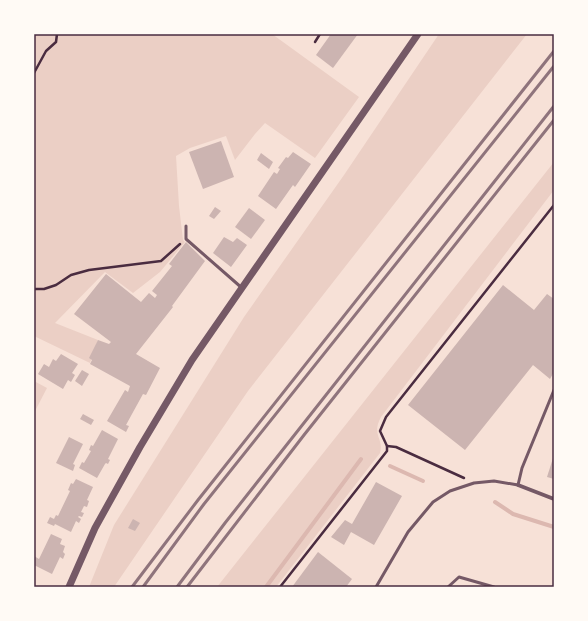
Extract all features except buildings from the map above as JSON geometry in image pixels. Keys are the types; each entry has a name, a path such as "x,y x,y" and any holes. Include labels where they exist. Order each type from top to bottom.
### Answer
{"street":[{"path":"69,587 95,528 140,447 192,360 418,34"},
{"path":"518,485 554,499"}],"lane":[{"path":"186,226 186,239 242,288"},
{"path":"376,587 408,532 433,502 450,491 474,483 494,481 518,485 522,468 554,390"},
{"path":"448,587 459,576 494,587"}],"path":[{"path":"34,73 46,51 56,42 57,34"},
{"path":"315,42 320,34"},
{"path":"280,587 387,451 387,446 380,431 386,417 554,205"},
{"path":"34,289 44,289 56,285 71,275 89,270 161,261 186,239"},
{"path":"387,446 396,447 474,483"}],"shaded area":[{"path":"34,34 272,34 359,97 315,158 265,123 235,160 226,136 190,148 176,156 179,206 183,240 185,242 160,272 133,293 105,272 55,323 98,340 90,363 34,336"},
{"path":"439,34 527,34 248,391 114,587 89,587 114,525 244,317 344,175"},
{"path":"554,162 554,190 381,417 377,428 381,448 380,453 276,587 217,587"},
{"path":"34,381 47,388 34,413"}],"waterway":[{"path":"266,587 361,459"},
{"path":"390,466 423,481"},
{"path":"495,502 513,514 554,527"}],"railway":[{"path":"132,587 198,500 554,51"},
{"path":"143,587 204,504 554,66"},
{"path":"177,587 225,523 554,106"},
{"path":"187,587 304,435 554,120"}]}
